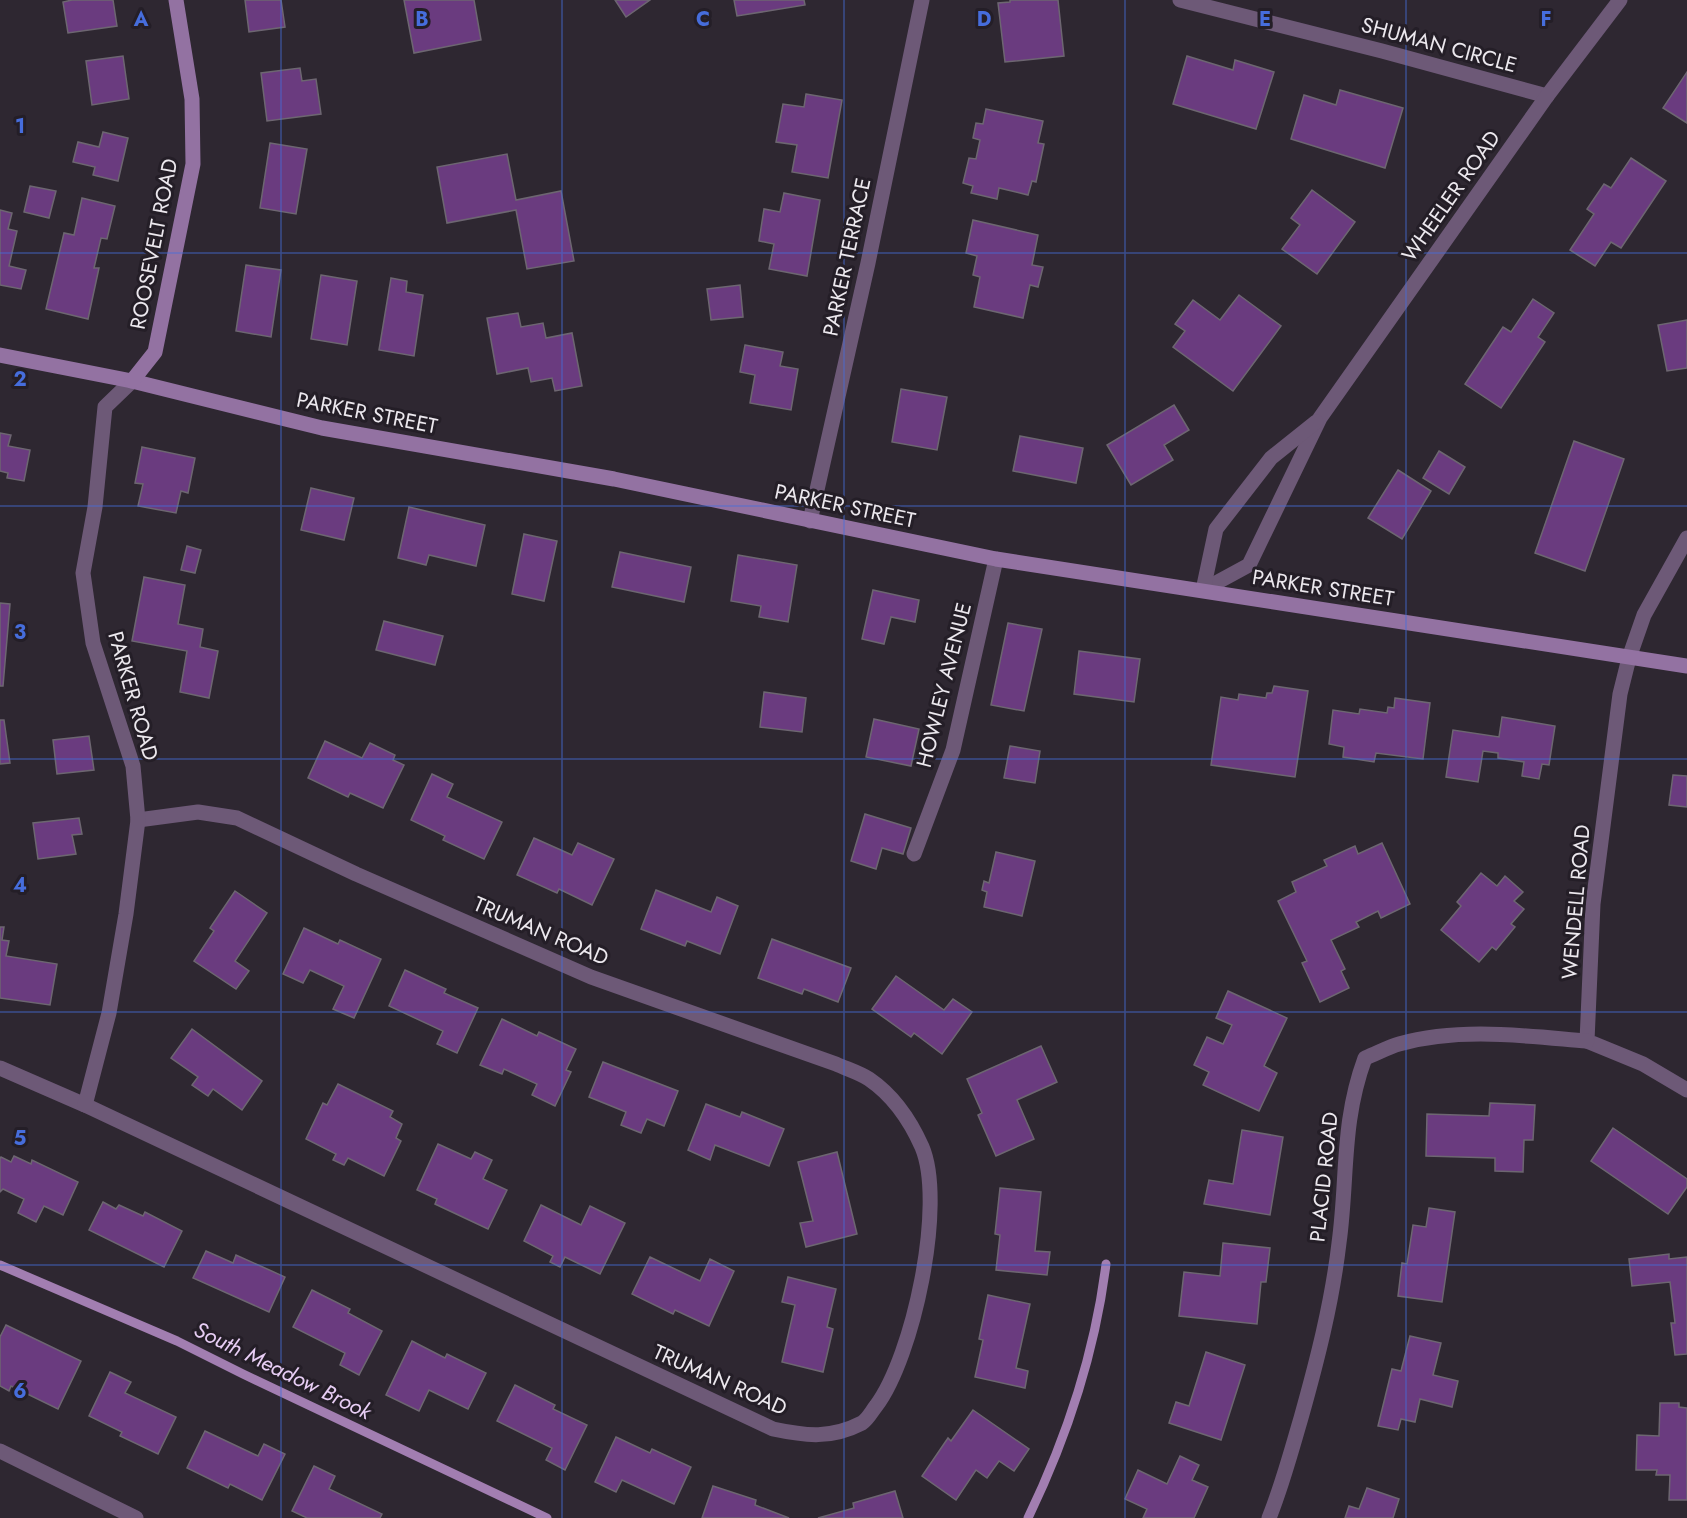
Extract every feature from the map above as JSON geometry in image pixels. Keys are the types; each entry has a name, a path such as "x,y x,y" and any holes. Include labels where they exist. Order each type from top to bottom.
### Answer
{"main road":[{"name":"ROOSEVELT ROAD","path":"132,381 155,352 193,164 192,99 176,0"},
{"name":"PARKER STREET","path":"0,355 132,381 322,428 614,479 996,558 1328,612 1687,666"}],"street":[{"name":"PARKER TERRACE","path":"810,521 868,263 922,0"},
{"name":"SHUMAN CIRCLE","path":"1180,0 1547,96"},
{"name":"WHEELER ROAD","path":"1203,590 1249,565 1320,418 1547,96 1620,0"},
{"name":"PARKER ROAD","path":"85,1105 109,1013 126,914 138,820 134,766 93,643 83,573 95,507 105,406 132,381"},
{"name":"WHEELER ROAD","path":"1203,590 1216,529 1271,458 1320,418"},
{"name":"WENDELL ROAD","path":"1587,1041 1593,904 1617,710 1629,658 1644,615 1687,538"},
{"name":"HOWLEY AVENUE","path":"914,854 953,750 996,558"},
{"name":"TRUMAN ROAD","path":"0,1068 85,1105 773,1429 803,1436 832,1435 864,1422 886,1392 905,1351 926,1259 930,1188 923,1149 904,1111 870,1079 836,1064 591,977 357,874 237,818 198,812 138,820"},
{"name":"PLACID ROAD","path":"1269,1518 1280,1492 1320,1349 1339,1243 1346,1136 1355,1085 1365,1058 1398,1044 1440,1036 1498,1034 1587,1041"},
{"path":"1587,1041 1643,1064 1687,1090"},
{"path":"0,1450 136,1518"}],"building":[{"path":"113,0 117,26 68,33 63,2"},
{"path":"245,0 281,0 285,27 249,32"},
{"path":"404,0 474,0 481,40 414,53"},
{"path":"615,0 650,0 626,17"},
{"path":"734,0 804,0 805,5 737,16"},
{"path":"1010,0 1058,0 1064,56 1005,62 998,3 1010,2"},
{"path":"123,56 129,99 92,105 86,61"},
{"path":"1187,56 1233,70 1235,60 1274,72 1256,129 1173,104"},
{"path":"300,68 302,81 316,79 321,114 267,121 261,73"},
{"path":"1687,72 1687,123 1663,108"},
{"path":"1340,90 1403,108 1385,168 1291,139 1304,95 1336,105"},
{"path":"806,94 842,100 828,178 792,172 797,145 776,142 783,104 804,107"},
{"path":"986,109 1043,121 1038,143 1044,144 1036,182 1032,181 1028,195 999,188 997,199 971,193 973,186 963,183 969,158 976,159 980,140 973,138 976,123 983,124"},
{"path":"103,132 128,138 118,181 93,175 95,167 73,162 78,142 99,147"},
{"path":"270,143 307,149 296,214 260,208"},
{"path":"507,154 516,200 561,191 574,261 527,269 516,210 447,223 437,167"},
{"path":"1631,158 1666,181 1621,248 1611,242 1595,266 1570,250 1594,214 1587,209 1604,184 1611,188"},
{"path":"30,186 56,191 49,218 24,212"},
{"path":"1312,190 1355,222 1317,274 1282,249 1300,225 1291,218"},
{"path":"784,193 820,200 807,276 769,269 774,244 759,241 764,209 780,212"},
{"path":"82,198 115,206 107,239 101,238 94,268 99,268 88,319 46,309 64,233 74,235"},
{"path":"0,210 12,213 8,229 17,231 9,266 26,270 21,289 0,285"},
{"path":"973,220 1038,235 1032,265 1043,267 1038,287 1030,285 1023,318 974,307 980,277 973,275 977,256 966,253"},
{"path":"246,265 281,270 271,337 236,331"},
{"path":"321,275 357,281 347,345 311,339"},
{"path":"391,278 407,281 406,292 423,295 414,356 379,350"},
{"path":"740,285 743,317 711,320 707,289"},
{"path":"1239,295 1281,326 1233,391 1173,347 1185,331 1175,324 1193,300 1220,320"},
{"path":"1533,299 1554,313 1538,337 1545,342 1501,408 1465,384 1503,327 1511,332"},
{"path":"518,313 521,327 543,323 546,338 572,333 582,386 555,391 552,378 531,382 528,368 497,374 487,318"},
{"path":"1687,320 1687,368 1667,371 1658,325"},
{"path":"745,345 783,352 780,366 798,369 791,410 750,403 755,375 740,372"},
{"path":"901,389 947,397 937,450 892,442"},
{"path":"1174,405 1189,430 1164,445 1173,460 1131,485 1107,445"},
{"path":"0,433 11,435 8,446 30,450 24,481 7,478 8,473 0,471"},
{"path":"1020,436 1083,448 1076,483 1013,471"},
{"path":"1574,441 1624,459 1585,571 1535,553"},
{"path":"142,447 195,458 188,493 181,491 176,513 138,506 143,484 135,483"},
{"path":"1439,451 1465,467 1449,494 1423,478"},
{"path":"1398,470 1431,491 1402,539 1368,518"},
{"path":"311,488 354,498 344,540 301,530"},
{"path":"409,507 485,525 476,566 429,555 426,565 398,558"},
{"path":"524,534 557,541 544,601 512,594"},
{"path":"187,546 201,550 195,573 181,570"},
{"path":"620,552 691,567 684,602 612,587"},
{"path":"738,555 797,565 788,622 759,617 761,606 731,601"},
{"path":"144,577 185,585 178,624 203,629 200,647 218,651 209,698 180,692 187,651 132,641"},
{"path":"873,590 919,600 915,622 891,617 884,644 862,639"},
{"path":"0,603 10,604 3,686 0,686"},
{"path":"384,621 443,636 435,665 376,650"},
{"path":"1008,623 1042,629 1024,711 991,705"},
{"path":"1079,651 1140,659 1134,702 1074,694"},
{"path":"1274,686 1308,691 1295,777 1211,765 1221,697 1238,700 1239,694 1266,698 1267,693 1272,693"},
{"path":"764,692 806,698 802,732 760,727"},
{"path":"1395,698 1430,703 1423,759 1376,753 1374,762 1343,757 1344,747 1329,744 1333,710 1359,714 1360,709 1387,713 1388,707 1394,708"},
{"path":"1502,717 1555,726 1549,765 1542,764 1539,779 1522,776 1524,762 1498,758 1498,753 1483,751 1478,782 1446,777 1453,730 1499,737"},
{"path":"874,719 919,729 911,766 866,757"},
{"path":"0,720 4,720 10,763 0,764"},
{"path":"89,736 94,770 57,774 53,740"},
{"path":"325,741 362,758 370,743 395,755 393,760 404,765 383,808 350,793 348,797 308,778"},
{"path":"1010,746 1040,751 1035,783 1004,778"},
{"path":"432,774 453,784 447,797 502,822 484,859 443,840 445,836 411,820"},
{"path":"1673,775 1687,776 1687,807 1669,805"},
{"path":"865,814 911,828 903,854 882,848 876,869 851,861"},
{"path":"79,818 82,834 72,835 76,854 38,859 33,823"},
{"path":"534,838 572,855 578,843 614,859 592,905 559,889 557,893 517,875"},
{"path":"1382,843 1410,904 1381,918 1378,911 1356,922 1359,927 1331,940 1345,969 1341,971 1349,988 1320,1002 1302,963 1307,961 1278,901 1296,892 1292,882 1327,866 1324,860 1355,846 1358,854"},
{"path":"996,852 1035,861 1022,916 984,907 987,892 982,890 984,881 989,883"},
{"path":"1481,873 1497,886 1505,876 1523,892 1514,901 1524,909 1511,924 1515,927 1496,950 1492,947 1479,962 1441,930 1461,906 1457,902"},
{"path":"656,890 711,912 717,897 738,906 720,954 687,941 685,946 641,929"},
{"path":"235,891 267,913 235,961 249,971 236,989 194,961 214,931 210,928"},
{"path":"0,927 4,927 2,940 9,941 6,956 57,964 50,1005 0,998"},
{"path":"304,928 338,944 340,940 381,959 354,1018 333,1009 344,986 310,970 303,983 283,974"},
{"path":"772,939 851,968 838,1002 804,989 802,994 758,978"},
{"path":"405,970 446,989 444,993 478,1008 457,1053 437,1044 443,1031 389,1006"},
{"path":"896,976 944,1010 953,999 972,1012 942,1054 914,1033 911,1037 872,1009"},
{"path":"1228,991 1287,1018 1264,1066 1277,1073 1259,1111 1203,1085 1209,1072 1194,1065 1207,1037 1223,1044 1232,1025 1216,1018"},
{"path":"502,1019 537,1036 539,1032 576,1049 566,1070 571,1072 555,1106 532,1095 537,1084 504,1069 502,1074 480,1065"},
{"path":"192,1029 262,1081 242,1110 213,1089 208,1096 192,1085 198,1077 171,1058"},
{"path":"1041,1046 1057,1082 1017,1100 1034,1139 996,1156 978,1115 982,1113 967,1079"},
{"path":"603,1062 678,1091 664,1126 647,1119 641,1133 621,1125 626,1112 589,1097"},
{"path":"338,1084 393,1111 390,1117 402,1124 396,1138 401,1141 384,1176 348,1158 344,1165 333,1160 336,1154 306,1139 323,1103 327,1105"},
{"path":"1490,1103 1535,1105 1533,1140 1524,1140 1523,1172 1495,1171 1495,1158 1426,1156 1427,1114 1489,1116"},
{"path":"706,1104 740,1117 742,1112 784,1129 769,1166 715,1145 710,1160 688,1150"},
{"path":"1613,1128 1687,1179 1687,1187 1668,1214 1591,1161"},
{"path":"1242,1130 1283,1137 1270,1215 1204,1204 1209,1180 1233,1184"},
{"path":"438,1144 471,1159 475,1152 492,1160 483,1179 507,1190 488,1229 435,1204 437,1199 417,1190"},
{"path":"837,1152 857,1234 806,1247 800,1223 813,1221 798,1162"},
{"path":"14,1156 31,1164 32,1160 78,1182 63,1215 44,1206 36,1222 18,1213 24,1199 3,1189 0,1192 0,1159 1,1157 11,1162"},
{"path":"1000,1188 1041,1192 1035,1251 1050,1252 1047,1275 996,1270 1000,1235 995,1234"},
{"path":"103,1202 116,1209 119,1205 143,1216 145,1212 182,1231 164,1267 89,1230"},
{"path":"541,1205 581,1225 590,1206 625,1223 600,1274 565,1257 560,1267 550,1262 553,1256 524,1241"},
{"path":"1429,1208 1455,1212 1442,1302 1398,1296 1402,1263 1407,1264 1413,1225 1426,1227"},
{"path":"1223,1243 1270,1248 1266,1282 1261,1282 1257,1324 1179,1316 1184,1272 1220,1276"},
{"path":"206,1251 233,1263 236,1255 285,1277 269,1312 193,1278"},
{"path":"1669,1254 1669,1259 1687,1257 1687,1354 1675,1355 1671,1323 1675,1323 1670,1282 1632,1286 1629,1259"},
{"path":"650,1257 700,1281 710,1259 734,1271 709,1326 675,1310 673,1314 632,1294"},
{"path":"788,1277 836,1289 827,1327 833,1329 823,1372 782,1362 795,1305 782,1302"},
{"path":"312,1290 350,1309 348,1313 382,1331 359,1375 340,1365 345,1353 293,1327"},
{"path":"988,1295 1030,1304 1016,1368 1028,1371 1025,1388 975,1377 983,1340 979,1339"},
{"path":"6,1325 81,1361 58,1409 11,1386 9,1391 0,1386 0,1337"},
{"path":"1410,1336 1441,1343 1433,1375 1458,1381 1452,1407 1420,1399 1415,1422 1401,1419 1398,1430 1378,1426 1392,1369 1401,1371"},
{"path":"412,1341 445,1358 447,1354 486,1373 468,1409 429,1390 419,1411 386,1395"},
{"path":"1206,1352 1245,1365 1221,1440 1169,1423 1176,1402 1189,1406"},
{"path":"110,1372 131,1382 125,1393 176,1417 158,1454 120,1436 122,1432 89,1416"},
{"path":"515,1385 555,1405 553,1409 587,1425 565,1470 546,1460 552,1448 497,1421"},
{"path":"1660,1403 1679,1403 1679,1407 1687,1408 1687,1500 1669,1500 1670,1475 1656,1475 1657,1470 1636,1470 1637,1435 1659,1436"},
{"path":"973,1410 1029,1449 1014,1471 999,1461 987,1478 976,1470 956,1500 922,1476 948,1438 951,1441"},
{"path":"205,1431 258,1456 264,1444 285,1454 262,1500 230,1484 228,1488 187,1468"},
{"path":"616,1437 650,1453 652,1449 691,1467 674,1504 622,1480 616,1492 595,1482"},
{"path":"1180,1456 1199,1465 1192,1480 1208,1487 1194,1518 1143,1518 1147,1509 1125,1499 1138,1470 1167,1484"},
{"path":"314,1466 335,1476 329,1489 382,1514 380,1518 307,1518 292,1511"},
{"path":"713,1486 756,1500 755,1505 789,1518 702,1518"},
{"path":"1367,1488 1399,1499 1393,1518 1345,1518 1349,1506 1359,1509"},
{"path":"895,1491 903,1518 818,1518 854,1508 853,1503"}],"waterway":[{"path":"1028,1518 1055,1457 1078,1394 1095,1330 1106,1264"},
{"name":"South Meadow Brook","path":"0,1265 177,1341 547,1518"}]}
